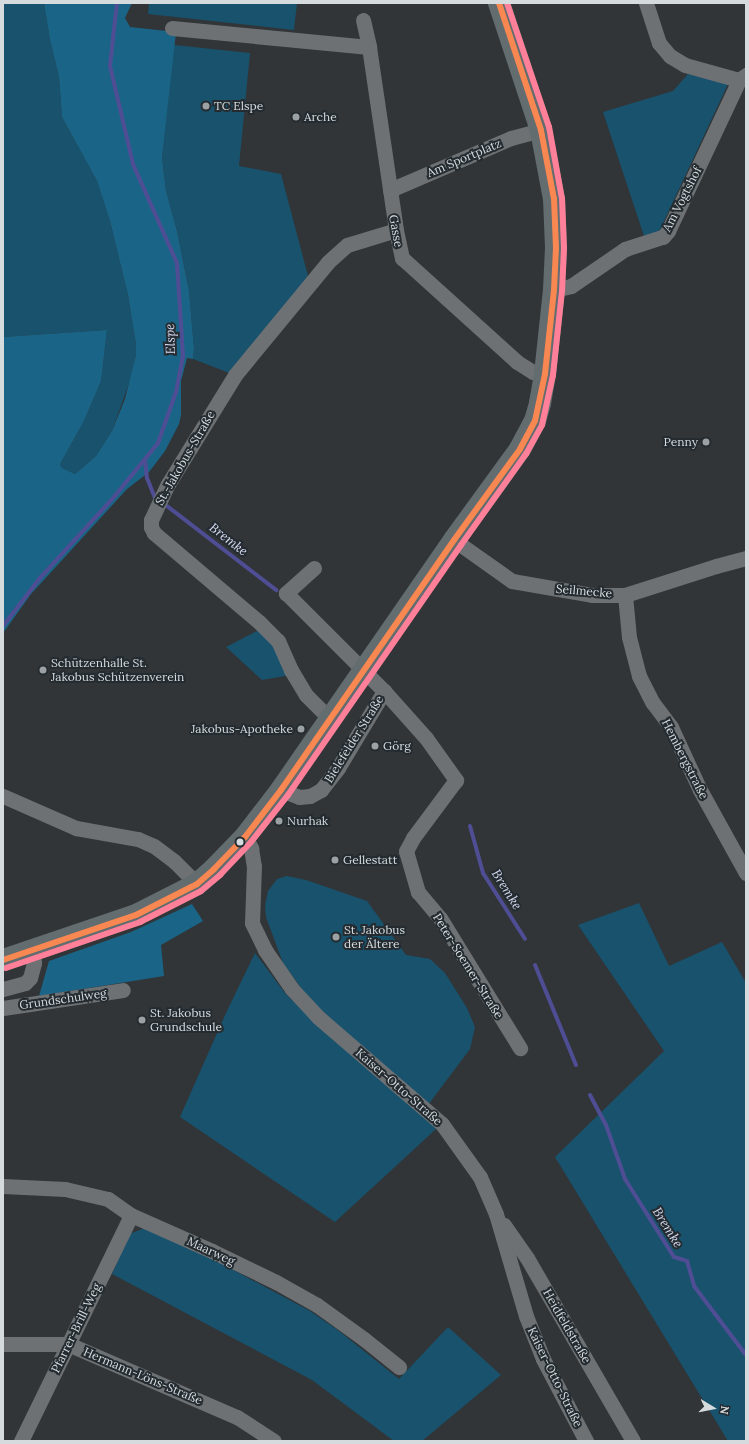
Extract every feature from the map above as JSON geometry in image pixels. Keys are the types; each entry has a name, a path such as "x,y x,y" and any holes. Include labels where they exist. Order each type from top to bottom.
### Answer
{"main road":[{"path":"3,960 136,915 196,884 214,869 244,837 281,790 454,540 520,449 534,421 540,403 545,374 554,290 556,248 554,199 541,130 499,3"}],"street":[{"path":"646,3 659,44 670,56 685,65 743,78"},
{"name":"Gasse","path":"363,20 369,47 400,252 408,264 517,362 533,372 545,374"},
{"path":"172,28 369,47"},
{"name":"Am Vogtshof","path":"554,290 571,286 625,249 663,237 668,231 743,78"},
{"name":"Am Sportplatz","path":"390,190 511,138 541,130"},
{"name":"St.-Jakobus-Straße","path":"330,719 306,695 291,670 278,641 154,533 151,527 154,512 194,439 235,375 256,349 328,262 341,250 354,242 396,230"},
{"name":"Seilmecke","path":"454,540 512,581 592,595 625,595 746,558"},
{"name":"Peter-Soemer-Straße","path":"314,568 286,593 384,692 426,738 456,780 413,838 406,851 418,892 440,918 520,1048"},
{"name":"Hembergstraße","path":"625,595 629,637 639,676 653,703 671,727 700,790 746,873"},
{"name":"Bielefelder Straße","path":"281,790 299,797 310,796 321,790 338,768 384,692"},
{"path":"3,796 76,828 138,839 154,846 174,861 196,884"},
{"name":"Kaiser-Otto-Straße","path":"244,837 251,848 254,866 252,923 265,950 292,989 318,1017 447,1130 480,1177 496,1214 526,1316 543,1359 586,1441"},
{"path":"3,989 25,983 30,978 34,963 32,951"},
{"name":"Grundschulweg","path":"3,1008 123,990"},
{"name":"Maarweg","path":"3,1186 65,1188 108,1199 132,1215 276,1282 317,1305 364,1338 399,1367"},
{"name":"Heidfeldstraße","path":"496,1214 527,1258 633,1441"},
{"name":"Pfarrer-Brill-Weg","path":"21,1441 132,1215"},
{"name":"Hermann-Löns-Straße","path":"3,1344 68,1344 237,1417 274,1441"}],"shaded area":[{"path":"3,3 44,3 50,40 59,77 62,117 97,181 110,221 128,295 136,344 136,355 131,378 112,431 96,456 75,474 62,468 60,464 84,421 101,381 107,330 3,337"},
{"path":"44,3 132,3 125,18 130,27 176,32 162,158 166,191 177,231 189,291 194,349 193,359 187,358 181,381 181,415 179,424 165,451 149,472 127,489 31,594 3,633 3,337 107,330 101,381 84,421 60,464 62,468 75,474 96,456 112,431 125,399 136,355 136,344 128,295 110,221 97,181 62,117 59,77 50,40"},
{"path":"149,3 297,3 294,30 148,14"},
{"path":"174,45 250,53 239,166 281,174 308,276 232,374 193,359 194,349 189,291 177,231 166,191 162,158"},
{"path":"688,74 728,84 659,232 644,236 603,112 673,91"},
{"path":"263,628 291,675 262,680 226,647"},
{"path":"287,876 306,880 367,901 406,955 430,959 445,973 467,1008 475,1027 470,1049 428,1105 315,1007 283,963 266,917 265,906 268,891 277,879"},
{"path":"639,903 669,966 722,942 746,983 746,1441 728,1441 555,1157 664,1051 578,925"},
{"path":"192,904 203,921 161,945 164,976 39,996 49,961 131,932"},
{"path":"255,953 285,993 310,1018 428,1118 436,1129 335,1222 180,1117 226,1013"},
{"path":"145,1228 209,1257 310,1311 339,1331 399,1379 448,1327 501,1375 422,1441 394,1441 312,1380 112,1274 129,1234"}],"waterway":[{"name":"Elspe","path":"3,626 40,578 114,497 158,443 176,392 183,356 177,263 133,164 110,66 117,3"},
{"name":"Bremke","path":"145,460 147,478 155,498"},
{"name":"Bremke","path":"167,506 276,590"},
{"name":"Bremke","path":"470,826 483,873 525,939"},
{"name":"Bremke","path":"535,965 576,1065"},
{"name":"Bremke","path":"590,1095 606,1125 625,1179 674,1257 687,1261 694,1286 746,1355"}],"transit line":[{"path":"3,960 136,915 197,884 214,869 245,837 281,790 454,540 520,449 535,421 545,374 554,290 556,248 554,199 541,130 499,3"},
{"path":"6,968 140,922 201,891 220,875 251,842 288,795 461,545 526,454 542,425 553,375 562,291 564,248 562,199 549,127 507,3"}],"place":[{"name":"TC Elspe","path":"206,106"},
{"name":"Arche","path":"296,117"},
{"name":"Penny","path":"706,442"},
{"name":"Schützenhalle St. Jakobus Schützenverein","path":"43,670"},
{"name":"Jakobus-Apotheke","path":"301,729"},
{"name":"Görg","path":"375,746"},
{"name":"Nurhak","path":"279,821"},
{"name":"Gellestatt","path":"335,860"},
{"name":"St. Jakobus der Ältere","path":"336,937"},
{"name":"St. Jakobus Grundschule","path":"142,1020"}]}
